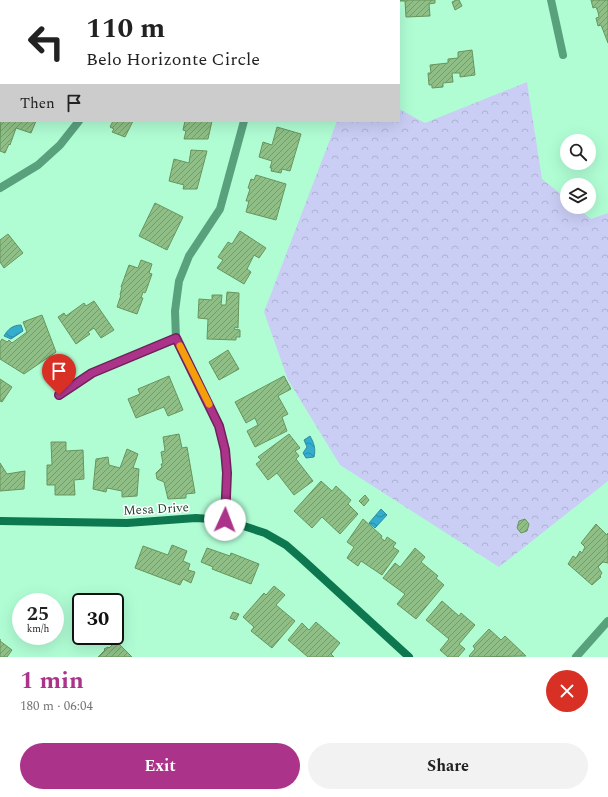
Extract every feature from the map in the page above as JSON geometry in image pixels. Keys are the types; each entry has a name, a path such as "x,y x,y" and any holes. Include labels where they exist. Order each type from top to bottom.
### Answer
{"street":[{"path":"551,0 563,55"},
{"path":"0,188 38,165 60,145 78,122"},
{"path":"225,520 227,473 225,450 219,426 176,338 175,311 179,281 189,256 220,209 244,122"},
{"path":"59,395 92,373 176,338"},
{"name":"Mesa Drive","path":"0,521 127,522 196,518 225,520 265,533 286,546 409,657"},
{"path":"576,657 608,622"}],"green space":[{"path":"527,82 542,179 560,193 560,214 585,214 591,219 608,213 608,481 499,567 340,465 288,380 264,312 337,122 400,122 400,110 425,123"}],"water":[{"path":"21,325 23,331 11,339 4,336 11,328"},
{"path":"310,436 313,441 315,454 314,457 306,458 303,453 307,447 304,440"},
{"path":"381,509 387,515 375,528 369,523"}],"building":[{"path":"400,0 435,0 435,3 429,4 430,16 406,17 405,1"},
{"path":"459,0 462,6 455,10 452,2"},
{"path":"591,0 608,0 608,43 601,25 598,26 596,18 599,17 598,12 596,7 593,8"},
{"path":"472,50 475,75 460,77 460,73 452,73 453,82 443,83 443,87 432,88 432,85 429,85 428,73 431,73 430,65 448,63 448,59 458,58 458,52"},
{"path":"1,122 36,122 31,133 16,128 10,145 9,144 5,153 0,151"},
{"path":"112,122 132,122 125,137 112,132 114,129 110,127"},
{"path":"185,122 212,122 208,139 184,139 186,131 183,130"},
{"path":"277,127 301,134 290,171 282,169 281,173 271,171 272,168 270,168 272,161 259,157 263,142 272,145"},
{"path":"191,150 207,151 197,189 183,189 184,185 169,181 174,159 189,163"},
{"path":"256,175 286,184 276,220 246,212 249,201 246,201 250,189 248,188 251,179 254,180"},
{"path":"155,203 183,217 167,250 139,236"},
{"path":"240,231 266,248 259,258 254,255 247,269 251,272 244,284 217,268 223,260 218,257 228,242 232,244"},
{"path":"8,234 23,253 4,268 0,262 0,240"},
{"path":"141,260 152,264 149,273 152,274 145,293 143,292 141,298 143,298 137,314 117,307 121,295 121,287 129,265 138,268"},
{"path":"227,292 239,293 238,328 235,327 234,329 240,330 240,337 236,337 236,340 207,339 208,319 198,318 199,299 212,300 212,295 222,295 221,305 226,305"},
{"path":"94,301 114,330 101,338 94,328 88,332 90,334 76,344 58,317 64,313 66,316 84,303 86,306"},
{"path":"42,315 56,352 24,374 0,359 0,342 2,339 7,342 9,340 12,343 27,332 23,322"},
{"path":"228,350 239,369 219,380 209,362"},
{"path":"169,376 183,410 168,416 164,407 136,418 128,399 140,394 138,389"},
{"path":"284,376 291,389 278,396 288,414 282,417 287,431 255,447 247,431 258,425 255,418 246,423 235,402"},
{"path":"0,379 12,387 2,402 0,401"},
{"path":"179,434 182,448 187,447 195,493 186,494 186,498 168,499 164,482 157,479 156,473 162,467 161,464 163,464 161,452 165,451 163,437"},
{"path":"289,434 300,448 295,451 299,456 296,459 313,481 294,495 277,473 268,480 256,464 261,460 258,457"},
{"path":"51,442 66,442 66,451 83,450 84,479 74,480 75,495 55,495 55,485 47,485 47,465 52,465"},
{"path":"127,449 138,454 133,468 139,469 137,496 122,497 122,491 107,488 106,492 93,489 96,459 108,457 109,465 120,468"},
{"path":"0,463 7,474 25,471 24,489 0,491"},
{"path":"321,481 332,491 336,486 351,500 348,504 358,514 340,534 322,517 312,528 294,511"},
{"path":"365,495 369,500 364,506 359,501"},
{"path":"363,519 382,536 381,538 385,541 387,537 396,543 393,547 399,551 382,575 361,561 358,566 347,558 354,547 347,542"},
{"path":"525,519 529,524 527,531 521,533 517,528 519,521"},
{"path":"596,524 607,535 608,533 608,563 603,562 598,567 602,573 600,576 601,577 592,585 568,564 573,556 576,558 580,551 582,553 585,547 581,543"},
{"path":"172,545 187,551 183,561 190,564 188,570 195,572 191,583 183,579 180,585 135,568 143,546 168,555"},
{"path":"207,548 230,556 231,553 259,564 251,584 212,569 213,567 201,562"},
{"path":"415,548 425,557 421,562 438,576 436,578 444,585 416,619 397,604 405,594 383,578 395,563 400,567"},
{"path":"274,586 285,595 276,605 295,621 272,648 251,631 254,627 243,617 264,593 266,595"},
{"path":"442,601 459,616 461,613 475,625 459,644 465,649 458,657 448,657 440,650 449,639 426,620"},
{"path":"233,612 239,614 236,620 230,618"},
{"path":"316,622 340,643 331,654 334,657 308,657 288,640 302,623 309,630"},
{"path":"489,629 501,640 505,636 526,656 470,657 469,656 475,649 473,646"},
{"path":"0,641 12,650 7,657 0,657"},
{"path":"112,645 120,645 132,657 98,657 105,650 104,649 109,648"}],"slow traffic":[{"path":"180,346 209,404"}],"route":[{"path":"59,395 92,373 176,338 219,426 225,450 227,473 225,520"}]}
